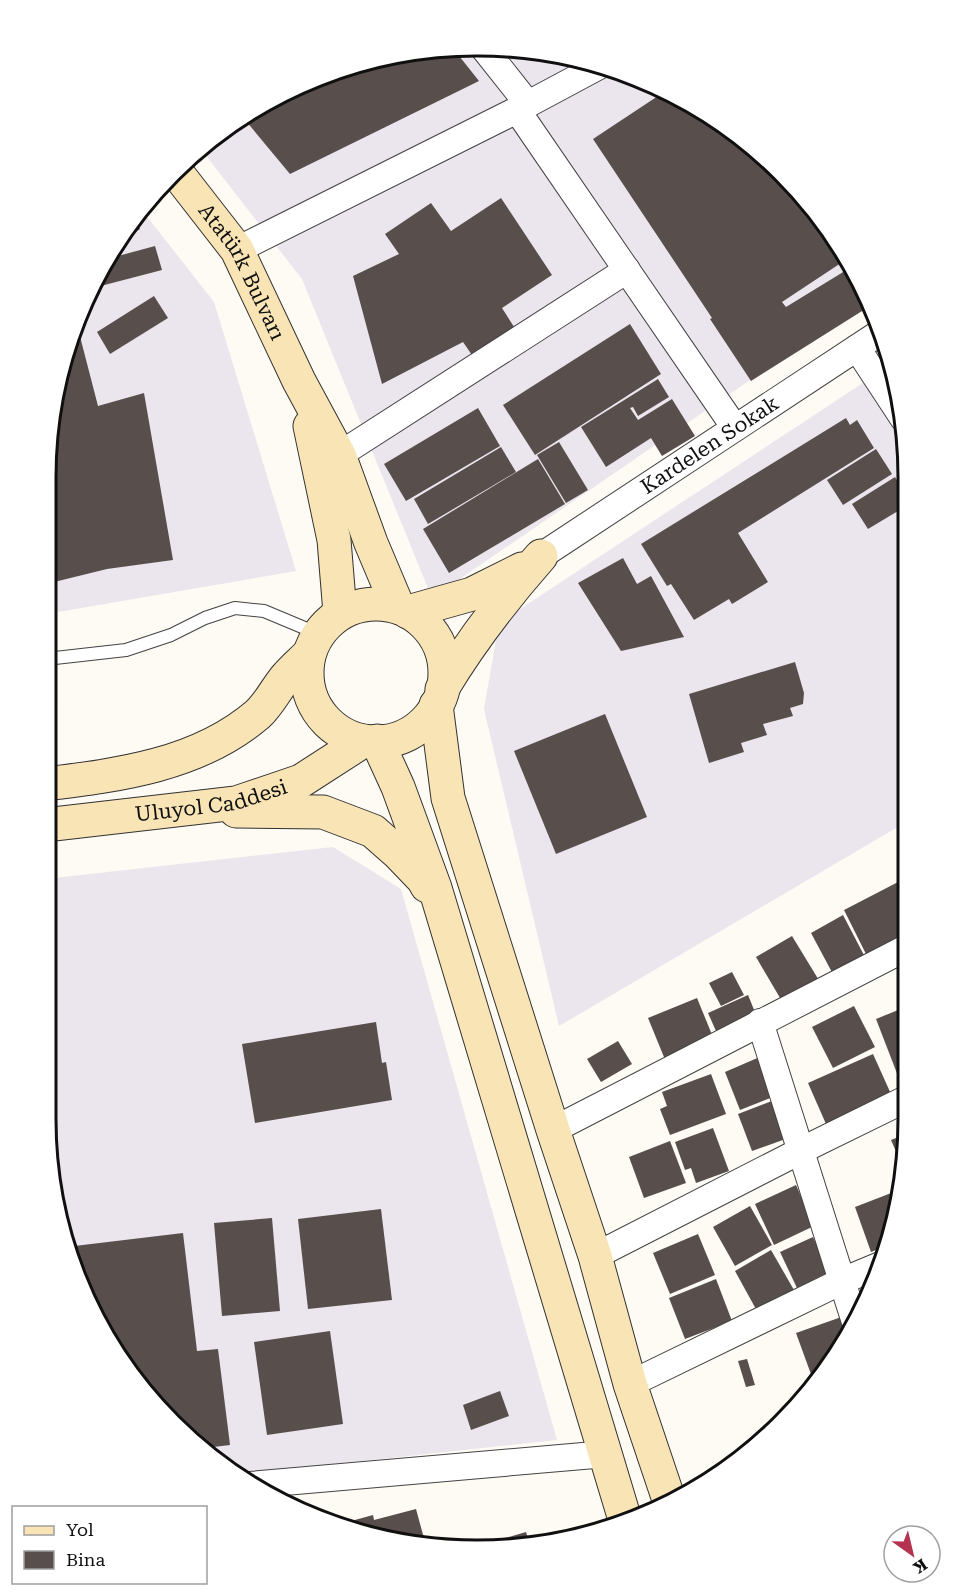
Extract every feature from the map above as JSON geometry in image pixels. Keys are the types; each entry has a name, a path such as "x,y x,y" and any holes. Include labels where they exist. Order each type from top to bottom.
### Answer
{"main road":[{"name":"Atatürk Bulvarı","path":"180,178 237,250 299,381"},
{"path":"299,381 339,455 371,543 403,610"},
{"path":"299,381 334,540 323,634 307,677 312,699 324,719 342,733 370,741 387,741 408,734 427,720 461,657 503,598 541,556"},
{"path":"403,610 472,594 518,572 541,556"},
{"path":"323,634 359,606 378,604 403,610 418,617 434,634 443,656 445,678 439,697 448,798 595,1256 630,1384 667,1495"},
{"name":"Uluyol Caddesi","path":"56,783 115,775 171,761 220,740 259,713 323,634"},
{"path":"370,741 398,787 435,888 623,1514"},
{"name":"Uluyol Caddesi","path":"56,824 236,804 301,781 370,741"},
{"path":"192,808 323,812 373,831 423,879 443,915"}],"street":[{"path":"489,56 627,270 735,428"},
{"path":"237,250 523,107 590,71"},
{"path":"339,455 627,270"},
{"name":"Kardelen Sokak","path":"541,556 874,337"},
{"path":"857,348 891,399"},
{"path":"553,1130 898,952"},
{"path":"760,1022 852,1311"},
{"path":"595,1256 898,1103"},
{"path":"630,1384 870,1269"},
{"path":"265,1484 606,1454"}],"lane":[{"path":"56,658 126,650 235,608 264,611 323,634"}],"shaded area":[{"path":"449,56 505,56 559,64 612,78 688,112 734,143 775,179 811,220 842,266 861,304 432,598 302,279 205,155 266,112 342,78 422,59"},
{"path":"146,216 214,302 296,571 56,612 56,449 70,368 99,291 112,266"},
{"path":"884,369 898,449 898,827 559,1026 484,709 499,623"},
{"path":"333,847 401,889 557,1440 249,1473 199,1436 160,1397 127,1353 99,1305 78,1254 64,1201 56,1147 56,878"}],"building":[{"path":"449,56 459,56 479,81 290,174 248,124 291,99 368,70"},
{"path":"657,96 688,112 734,143 775,179 811,220 840,263 782,302 786,307 845,271 863,310 751,381 593,139"},
{"path":"501,198 552,275 502,308 516,330 474,358 463,342 382,384 353,276 399,254 385,234 431,203 451,231"},
{"path":"155,246 162,270 102,286 119,256"},
{"path":"154,296 168,318 110,354 97,332"},
{"path":"630,324 661,374 535,455 503,405"},
{"path":"80,337 98,406 144,393 173,560 107,569 56,582 56,449 64,395"},
{"path":"658,379 669,397 638,416 633,407 630,408 638,420 672,399 695,436 662,456 651,438 606,467 581,427"},
{"path":"478,408 500,446 406,501 384,464"},
{"path":"846,418 850,425 857,420 874,448 738,533 768,582 732,604 729,599 694,620 671,584 667,586 641,544"},
{"path":"559,442 588,490 566,503 537,455"},
{"path":"501,447 516,472 428,524 414,499"},
{"path":"876,449 892,474 843,505 827,480"},
{"path":"538,459 565,504 449,573 423,529"},
{"path":"895,477 898,482 898,511 868,529 852,504"},
{"path":"623,558 637,584 651,576 684,637 621,651 578,583"},
{"path":"795,662 804,693 803,704 790,708 793,716 763,724 767,735 741,743 744,752 709,763 689,694"},
{"path":"605,714 647,817 556,854 514,751"},
{"path":"898,882 898,940 867,956 844,910"},
{"path":"843,915 866,959 834,976 811,933"},
{"path":"792,936 820,982 783,1003 756,957"},
{"path":"732,972 744,995 721,1006 709,983"},
{"path":"748,995 759,1022 720,1040 708,1013"},
{"path":"697,998 715,1042 666,1062 648,1018"},
{"path":"854,1006 875,1047 833,1068 812,1027"},
{"path":"898,1010 898,1076 876,1019"},
{"path":"376,1022 382,1063 386,1062 392,1100 255,1123 242,1044"},
{"path":"618,1041 632,1064 601,1082 587,1059"},
{"path":"873,1054 891,1094 826,1124 808,1083"},
{"path":"762,1056 778,1095 740,1110 725,1072"},
{"path":"711,1074 726,1114 670,1135 660,1109 667,1106 662,1092"},
{"path":"780,1098 794,1136 752,1151 738,1114"},
{"path":"713,1128 729,1171 696,1183 691,1168 685,1170 675,1142"},
{"path":"898,1137 897,1154 891,1140"},
{"path":"670,1141 686,1183 644,1198 629,1157"},
{"path":"796,1185 814,1226 774,1245 755,1204"},
{"path":"892,1193 877,1250 871,1252 855,1207"},
{"path":"750,1206 772,1245 735,1266 713,1227"},
{"path":"381,1209 392,1300 308,1309 298,1219"},
{"path":"272,1218 280,1311 222,1316 214,1223"},
{"path":"183,1233 197,1351 218,1349 230,1445 213,1447 179,1417 143,1376 112,1330 99,1305 75,1246"},
{"path":"698,1234 715,1275 670,1294 653,1253"},
{"path":"813,1237 829,1272 797,1288 780,1252"},
{"path":"771,1250 794,1290 757,1311 735,1271"},
{"path":"716,1279 732,1321 685,1339 669,1298"},
{"path":"847,1315 848,1318 842,1330 811,1375 796,1333"},
{"path":"330,1331 343,1424 267,1435 254,1342"},
{"path":"747,1359 755,1385 746,1387 738,1361"},
{"path":"500,1391 509,1416 471,1430 463,1405"},
{"path":"416,1509 424,1537 351,1521 373,1515 374,1520"},
{"path":"526,1532 528,1537 505,1540 498,1540"}]}
